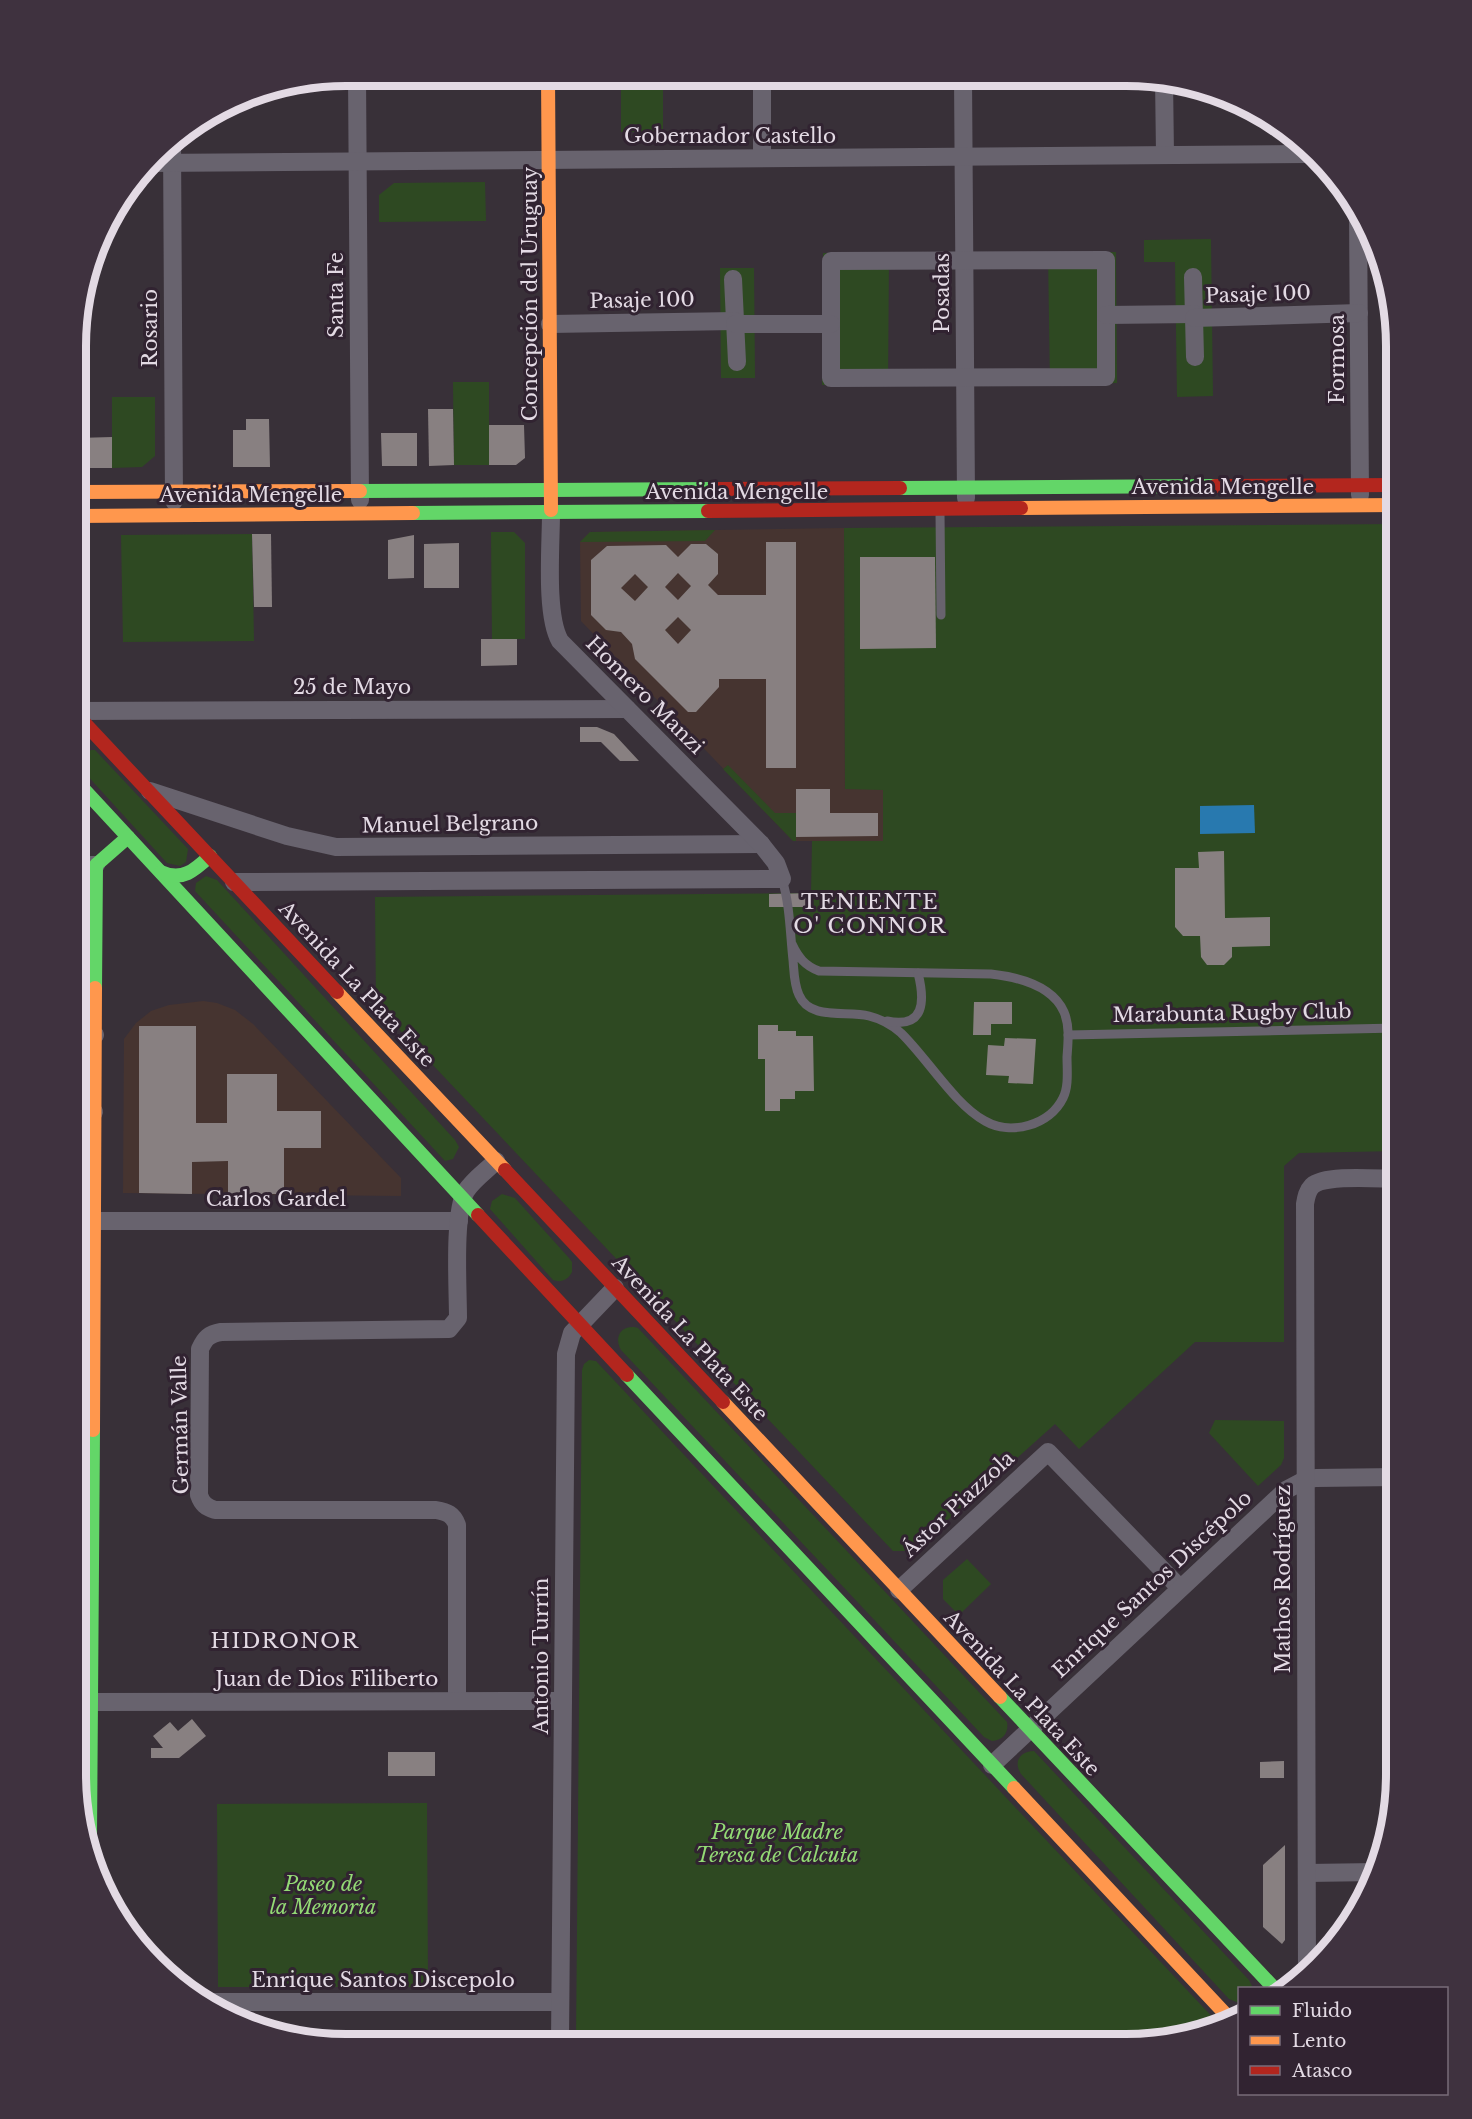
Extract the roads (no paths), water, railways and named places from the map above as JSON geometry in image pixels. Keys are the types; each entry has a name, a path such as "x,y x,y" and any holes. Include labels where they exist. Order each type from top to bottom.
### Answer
{"main road":[{"name":"Concepción del Uruguay","path":"548,86 551,513"},
{"name":"Avenida Mengelle","path":"86,492 1386,485"},
{"name":"Avenida Mengelle","path":"86,516 1386,505"},
{"name":"Avenida La Plata Este","path":"86,725 1272,1987"},
{"path":"86,740 94,739 103,743"},
{"path":"86,792 579,1324 1226,2014"},
{"path":"86,1355 94,1221 95,1111 90,1085 95,1035 96,865 128,837"},
{"path":"161,872 171,877 182,877 195,870 210,856"},
{"path":"86,1493 90,1824"}],"street":[{"name":"Santa Fe","path":"357,86 361,514"},
{"path":"762,86 762,158"},
{"name":"Posadas","path":"963,86 966,509"},
{"path":"1164,88 1165,155"},
{"name":"Rosario","path":"172,152 174,516"},
{"name":"Gobernador Castello","path":"161,163 1302,154"},
{"name":"Formosa","path":"1358,228 1360,506"},
{"path":"964,260 1106,260 1107,377 831,378 831,261 964,260"},
{"name":"Pasaje 100","path":"1193,277 1195,357"},
{"path":"733,279 737,362"},
{"name":"Pasaje 100","path":"1194,316 1359,313"},
{"path":"1106,315 1194,316"},
{"name":"Pasaje 100","path":"550,324 831,324"},
{"name":"Homero Manzi","path":"551,513 551,613 555,632 566,648 761,844 776,864 782,879"},
{"name":"25 de Mayo","path":"86,711 627,709"},
{"name":"Manuel Belgrano","path":"147,790 287,836 336,847 761,844"},
{"path":"86,865 96,865"},
{"path":"234,882 782,879"},
{"path":"86,1030 95,1035"},
{"path":"86,1126 95,1111"},
{"path":"462,1198 470,1186 496,1161"},
{"name":"Mathos Rodríguez","path":"1307,1960 1304,1215 1307,1194 1312,1186 1327,1180 1386,1179"},
{"name":"Germán Valle","path":"457,1701 457,1525 454,1517 447,1512 436,1510 215,1510 206,1507 201,1502 199,1484 200,1349 204,1339 212,1333 221,1332 449,1329 458,1318 459,1221 462,1198"},
{"name":"Carlos Gardel","path":"94,1221 459,1221"},
{"name":"Antonio Turrín","path":"560,2034 566,1354 572,1333 615,1288"},
{"name":"Ástor Piazzola","path":"899,1590 1048,1452 1180,1588"},
{"name":"Enrique Santos Discépolo","path":"992,1764 1286,1490 1305,1480 1337,1476 1386,1477"},
{"name":"Juan de Dios Filiberto","path":"90,1702 563,1701"},
{"path":"1307,1873 1367,1872"},
{"name":"Enrique Santos Discepolo","path":"222,2002 560,2002"}],"lane":[{"path":"940,509 941,615"},
{"path":"782,879 788,900 796,983 803,1002 818,1011 856,1014 900,1022 912,1019 920,1010 923,997 918,973"},
{"path":"792,944 801,960 812,969 819,971 998,975 1031,983 1051,996 1064,1012 1068,1035 1064,1096 1049,1115 1036,1122 1012,1128 999,1127 976,1116 906,1038 888,1023 878,1019"},
{"name":"Marabunta Rugby Club","path":"1068,1035 1386,1028"}],"water":[{"path":"1254,805 1255,833 1200,834 1200,806"}],"district":[{"name":"TENIENTE O' CONNOR","path":"870,914"},
{"name":"HIDRONOR","path":"285,1641"}],"park label":[{"name":"Parque Madre Teresa de Calcuta","path":"777,1844"},
{"name":"Paseo de la Memoria","path":"323,1896"}]}
